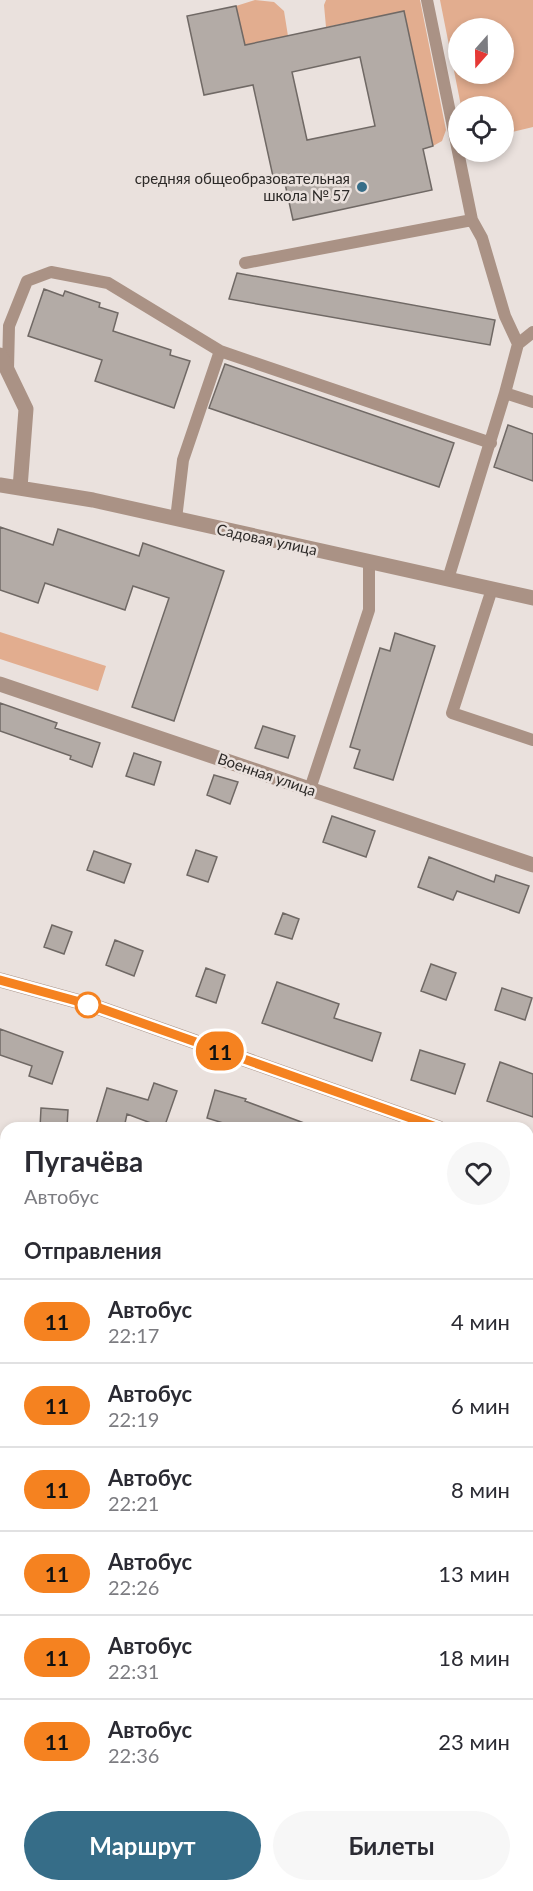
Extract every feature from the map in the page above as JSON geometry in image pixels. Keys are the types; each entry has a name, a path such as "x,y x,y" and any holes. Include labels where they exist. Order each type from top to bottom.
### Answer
{"street":[{"path":"0,355 26,410 20,488"},
{"name":"Садовая улица","path":"0,485 93,500 533,598"},
{"name":"Военная улица","path":"0,684 533,865"},
{"path":"0,980 91,1005 422,1122"}],"lane":[{"path":"427,0 472,219 482,238 505,316 518,344"},
{"path":"245,263 472,219"},
{"path":"8,376 9,326 23,290 27,281 51,272 108,283 220,351 491,443"},
{"path":"448,579 506,393 518,344 533,332"},
{"path":"176,519 183,460 220,351"},
{"path":"506,393 533,402"},
{"path":"310,789 369,610 369,561"},
{"path":"492,589 452,713 533,740"}],"shaded area":[{"path":"255,0 274,2 284,11 288,36 245,45 236,6"},
{"path":"326,0 420,0 446,130 442,141 433,146 404,11 326,27 324,5"},
{"path":"440,0 533,0 533,127 514,132 514,96 459,96 457,84 514,84 514,18 448,18 448,40"},
{"path":"0,632 106,666 98,691 0,659"}],"building":[{"path":"236,6 245,45 404,11 433,146 423,149 432,190 293,220 284,179 274,181 253,85 204,95 187,16","holes":["360,57 375,126 307,140 292,72"]},
{"path":"237,273 495,320 490,345 229,299"},
{"path":"44,289 63,296 65,291 100,303 99,307 118,313 113,331 171,350 170,355 190,361 174,408 95,381 102,360 28,336"},
{"path":"225,364 454,443 439,487 209,408"},
{"path":"508,425 533,434 533,481 494,467"},
{"path":"0,527 53,545 58,529 139,556 143,543 224,571 174,721 132,707 169,598 133,586 125,610 45,583 38,603 0,590"},
{"path":"395,633 435,646 393,780 354,768 360,750 350,747 380,648 390,651"},
{"path":"0,703 57,723 55,728 100,743 92,767 70,759 71,756 0,731"},
{"path":"263,726 295,736 288,758 255,748"},
{"path":"134,753 161,762 154,785 126,776"},
{"path":"214,775 238,782 230,804 207,795"},
{"path":"332,816 375,831 366,857 323,842"},
{"path":"196,850 217,857 208,882 187,875"},
{"path":"94,851 131,864 124,883 87,870"},
{"path":"429,857 494,882 496,875 529,886 519,913 457,891 453,900 418,887"},
{"path":"283,913 299,919 292,939 275,934"},
{"path":"52,925 72,932 64,954 44,947"},
{"path":"115,940 143,951 134,976 106,965"},
{"path":"431,964 456,973 446,1000 421,991"},
{"path":"206,968 225,975 216,1003 196,996"},
{"path":"277,982 339,1004 334,1018 381,1033 372,1061 262,1023"},
{"path":"502,988 532,998 525,1020 495,1010"},
{"path":"0,1029 63,1052 52,1084 29,1076 32,1066 0,1055"},
{"path":"420,1050 465,1064 455,1094 411,1080"},
{"path":"500,1062 533,1074 533,1117 487,1101"},
{"path":"154,1083 177,1091 166,1122 148,1122 127,1114 125,1122 97,1122 107,1088 148,1100"},
{"path":"215,1090 246,1099 245,1101 301,1122 220,1122 207,1118"},
{"path":"41,1108 68,1110 67,1122 40,1122"}],"bus line":[{"name":"11","path":"0,980 91,1005 422,1122"}],"place":[{"name":"средняя общеобразовательная школа № 57","path":"362,187"}]}
